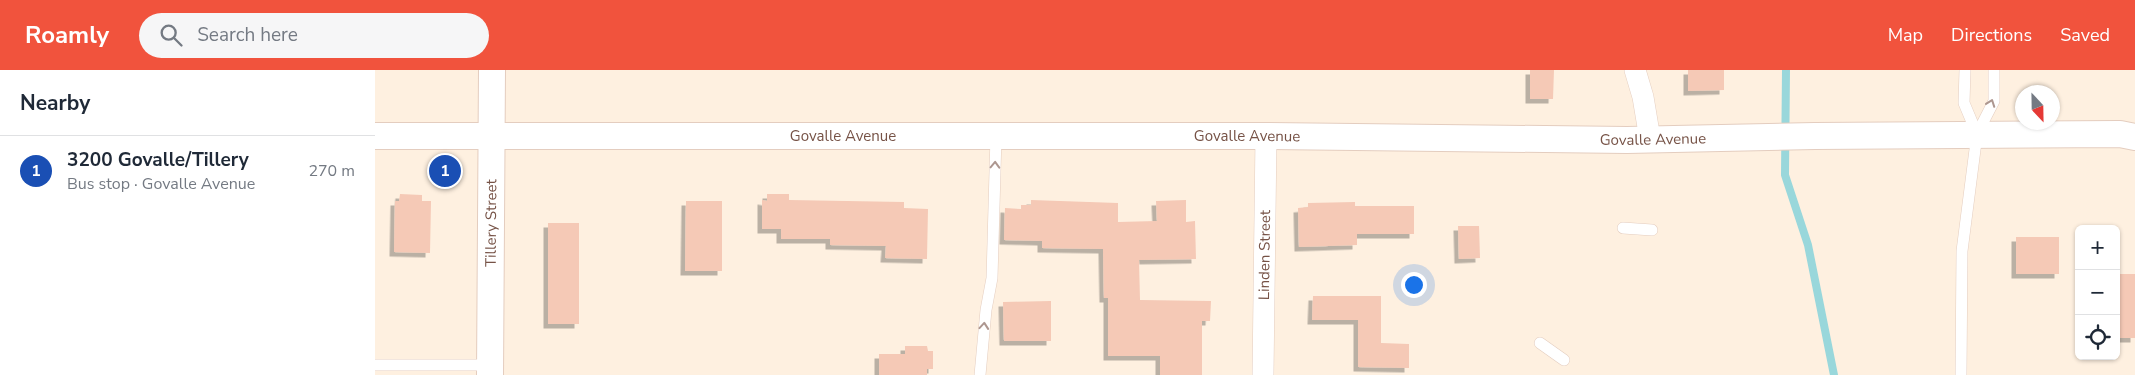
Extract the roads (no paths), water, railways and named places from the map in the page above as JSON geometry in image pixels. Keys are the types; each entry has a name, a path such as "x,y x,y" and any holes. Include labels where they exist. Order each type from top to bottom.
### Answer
{"street":[{"name":"Tillery Street","path":"490,370 492,70"},
{"path":"1635,70 1643,97 1650,139"},
{"name":"Govalle Avenue","path":"375,136 1266,136 1650,139 1768,136 2130,134"},
{"name":"Linden Street","path":"1263,375 1266,136"}],"lane":[{"path":"1965,70 1964,102 1977,134"},
{"path":"1961,375 1962,251 1977,134 1994,101 1994,70"},
{"path":"980,375 986,310 992,278 996,136"},
{"path":"1623,228 1652,230"},
{"path":"1540,343 1564,360"},
{"path":"375,365 490,370"}],"waterway":[{"path":"1786,70 1785,175 1808,245 1834,375"}],"place":[{"name":"3200 Govalle/Tillery","path":"445,171"}]}
